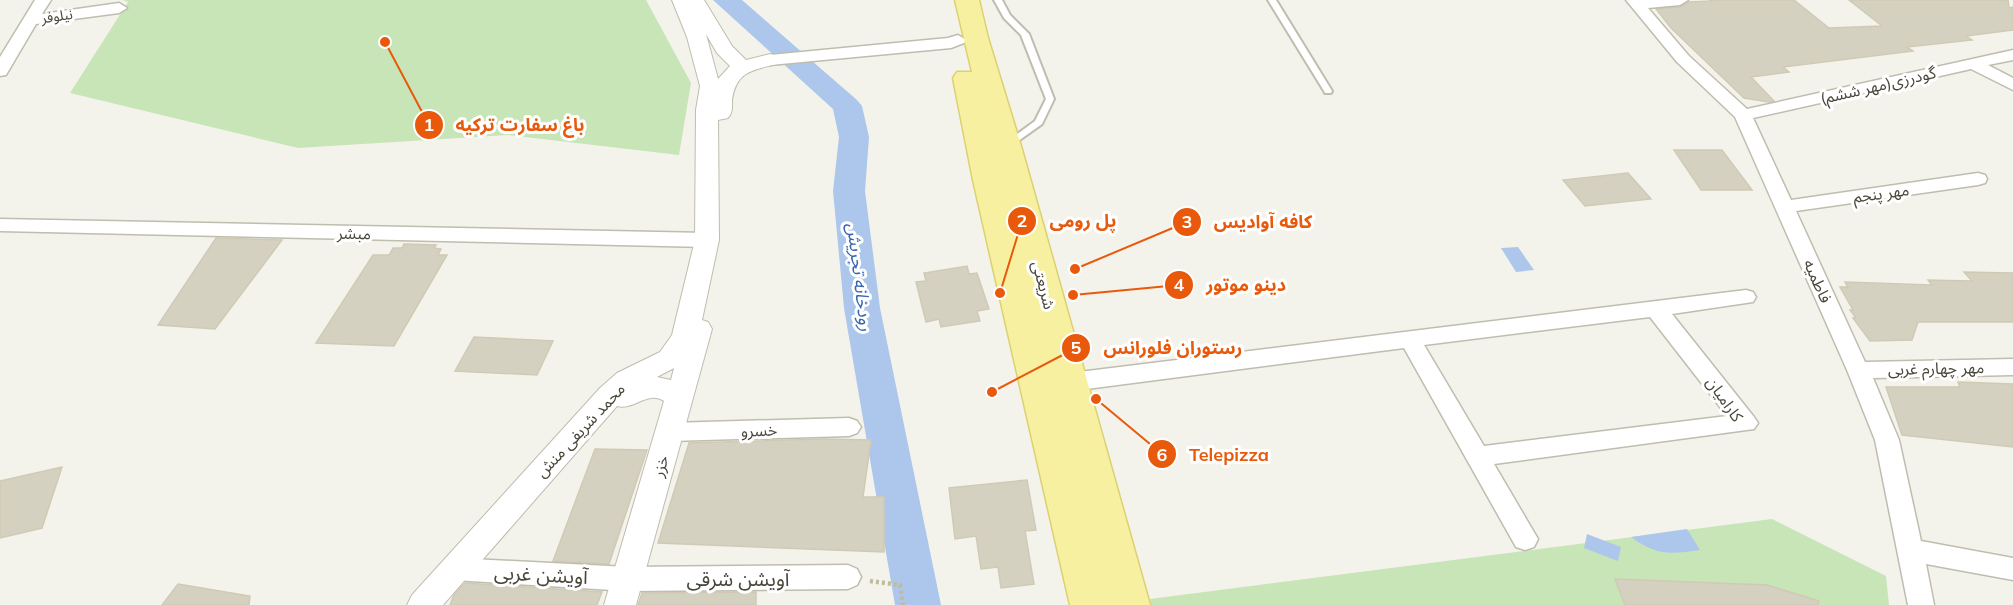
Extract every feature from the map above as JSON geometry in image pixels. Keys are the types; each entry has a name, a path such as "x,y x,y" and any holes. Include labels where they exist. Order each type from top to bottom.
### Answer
{"main road":[{"name":"شریعتی","path":"948,0 988,180 1091,605"},
{"name":"شریعتی","path":"967,0 975,38 1071,381 1129,605"}],"street":[{"path":"0,71 43,0"},
{"name":"محمد شریفی منش","path":"681,0 717,84 722,107 719,239 700,326"},
{"path":"694,0 724,49 738,64"},
{"path":"1635,2 1680,0"},
{"name":"فاطمیه","path":"1635,2 1683,59 1743,115 1858,370 1887,440 1921,605"},
{"name":"نیلوفر","path":"31,20 119,8"},
{"path":"717,84 730,75 738,64 772,57 958,40"},
{"name":"گودرزی(مهر ششم)","path":"1743,115 2013,55"},
{"path":"1973,64 2013,86"},
{"name":"محمد شریفی منش","path":"423,605 610,395 627,380 669,359 685,337 707,240 707,110 717,84"},
{"name":"مهر پنجم","path":"1784,207 1978,179"},
{"name":"مبشر","path":"0,225 707,240"},
{"path":"1071,381 1746,297"},
{"name":"کارامیان","path":"1478,456 1746,423 1656,309"},
{"name":"خزر","path":"624,592 700,326"},
{"path":"1409,338 1525,539"},
{"name":"مهر چهارم غربی","path":"1858,370 2013,367"},
{"path":"576,432 612,403 642,389 660,387 673,391 679,399"},
{"name":"خسرو","path":"670,432 849,427"},
{"path":"1910,550 2013,569"},
{"name":"آویشن غربی","path":"454,569 624,592"},
{"name":"آویشن شرقی","path":"624,592 848,577"}],"lane":[{"path":"998,0 1007,16 1025,34 1050,99 1039,122 1007,146"},
{"path":"1272,0 1328,91"}],"path":[{"path":"848,577 900,585 903,605"}],"green space":[{"path":"123,0 646,0 691,83 679,155 508,135 298,148 70,93 128,2"},
{"path":"1772,519 1886,576 1889,605 1151,605 1150,599"}],"water":[{"path":"1518,247 1534,270 1516,272 1501,248"},
{"path":"1687,529 1700,550 1656,551 1631,537"},
{"path":"1587,534 1621,547 1618,561 1584,548"}],"building":[{"path":"1709,0 1794,0 1829,28 1882,26 1849,0 2008,0 2009,8 2013,7 2013,30 1966,36 1972,40 1907,47 1913,51 1783,67 1789,72 1751,77 1774,101 1769,102 1744,98 1671,28 1656,9 1680,7 1689,2 1711,1"},
{"path":"1674,150 1722,150 1752,190 1701,190"},
{"path":"1628,173 1651,199 1585,206 1563,180"},
{"path":"216,238 282,240 215,329 158,325"},
{"path":"404,244 436,245 434,248 441,249 438,255 447,255 394,346 316,343 373,255 389,255 393,248 402,248"},
{"path":"967,266 969,274 977,273 989,309 977,311 980,321 941,327 939,319 926,322 916,282 926,281 924,273"},
{"path":"1964,272 2013,273 2013,322 1918,322 1912,340 1870,341 1853,318 1856,318 1850,310 1853,310 1840,287 1848,287 1845,282 1932,285 1928,280 1972,281"},
{"path":"474,337 553,341 537,375 455,371"},
{"path":"1958,382 2013,384 2013,447 1902,435 1886,387 1960,387"},
{"path":"871,440 863,497 884,497 884,552 658,543 689,443"},
{"path":"595,449 647,450 609,564 553,561"},
{"path":"62,467 42,528 0,538 0,481"},
{"path":"1027,480 1036,530 1025,531 1034,584 1001,588 998,567 981,569 976,536 955,539 949,488"},
{"path":"1615,579 1767,585 1819,601 1818,605 1625,605"},
{"path":"465,583 602,592 597,605 450,605 454,595"},
{"path":"178,584 250,596 249,605 162,605"},
{"path":"756,592 756,605 638,605 642,593"}],"waterway":[{"name":"رودخانه تجریش","path":"726,0 847,106 854,137 849,191 862,308 918,605"}],"place":[{"name":"باغ سفارت ترکیه","path":"385,42"},
{"name":"کافه آوادیس","path":"1075,269"},
{"name":"پل رومی","path":"1000,293"},
{"name":"دینو موتور","path":"1073,295"},
{"name":"رستوران فلورانس","path":"992,392"},
{"name":"Telepizza","path":"1096,399"}]}
